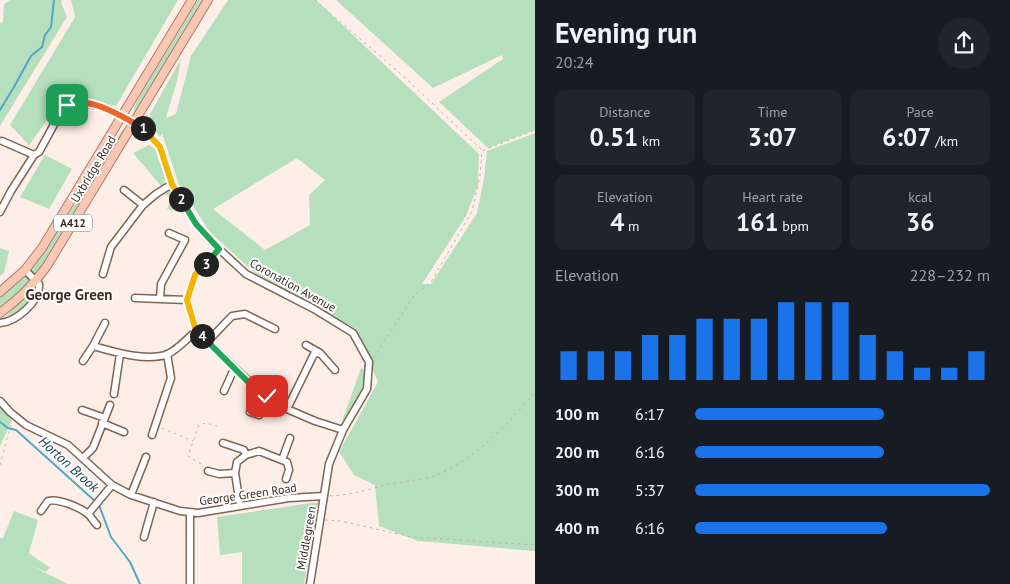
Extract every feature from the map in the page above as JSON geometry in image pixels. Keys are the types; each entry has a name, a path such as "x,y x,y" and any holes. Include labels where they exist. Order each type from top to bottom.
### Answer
{"main road":[{"name":"Uxbridge Road","path":"0,292 25,270 42,248 192,0"},
{"name":"Uxbridge Road","path":"0,313 9,307 37,280 208,0"}],"street":[{"name":"Coronation Avenue","path":"34,155 39,152 63,108 70,103 96,105 108,109 144,129 160,147 172,184 196,224 219,249 246,274 314,309 353,333 369,362"},
{"path":"0,212 34,155 2,141"},
{"path":"102,274 111,247 143,206 156,194 172,184"},
{"path":"124,190 143,206"},
{"path":"0,195 11,191"},
{"path":"160,299 161,284 185,240 169,233"},
{"path":"219,249 195,275 187,300 196,331 254,388 287,409 343,430"},
{"path":"0,322 7,322 16,318 39,294 40,288 37,280 25,270"},
{"path":"134,298 187,300"},
{"path":"208,341 232,316 245,314 275,329"},
{"path":"83,361 104,323"},
{"path":"93,346 120,354 158,356 167,354 177,348 196,331"},
{"path":"306,344 320,353 335,370"},
{"path":"287,409 314,354 320,353"},
{"path":"114,394 120,354"},
{"path":"152,436 171,378 167,354"},
{"path":"324,496 328,464 343,430 367,389 369,362"},
{"path":"224,391 234,368"},
{"path":"250,412 259,415 267,396"},
{"name":"George Green Road","path":"0,401 26,425 68,445 112,485 131,495 180,511 190,513 289,498 324,496"},
{"path":"82,458 92,448 110,405"},
{"path":"82,410 124,432"},
{"path":"282,460 290,438"},
{"path":"223,443 244,450 246,455"},
{"path":"240,505 235,473 238,462 246,455 259,451 287,462 289,470 286,479"},
{"path":"131,495 146,457"},
{"path":"208,471 219,474 235,473"},
{"path":"88,514 112,485"},
{"name":"Middlegreen","path":"310,584 324,496"},
{"path":"41,511 48,501 53,499 60,500 88,514 96,525"},
{"path":"144,537 154,502"},
{"path":"190,513 190,584"}],"path":[{"path":"315,0 402,75 482,150"},
{"path":"482,150 535,130"},
{"path":"369,362 376,355 415,294 430,284 472,211 480,176 482,150"},
{"path":"324,496 351,495 438,475 472,456 535,392"},
{"path":"0,465 14,415"},
{"path":"201,464 188,456 199,425 206,423 217,426"},
{"path":"155,425 193,441"},
{"path":"321,520 340,521 412,537 535,545"}],"green space":[{"path":"11,0 62,0 61,2 67,17 0,126 0,23 3,22 4,4"},
{"path":"71,0 178,0 116,106 66,94 29,145 10,125 75,17"},
{"path":"198,0 207,0 134,114 134,108 141,94"},
{"path":"228,0 316,0 479,154 478,185 466,216 422,284 431,284 477,213 487,151 535,133 535,551 418,541 379,526 375,485 354,475 339,452 378,382 356,329 255,273 210,232 179,185 162,133 160,137 152,124 150,114 181,59 177,81 166,118 176,114 191,56","holes":["297,158 325,180 309,195 310,225 265,250 213,209"]},
{"path":"336,0 535,0 535,130 488,148 439,102 503,59 502,55 433,88"},
{"path":"126,127 53,253 38,273 34,274 30,269 90,183 121,132"},
{"path":"149,145 155,149 166,178 162,187 133,153"},
{"path":"45,155 72,169 49,209 20,197"},
{"path":"171,189 186,214 167,209 172,198 165,194"},
{"path":"0,248 9,251 4,273 0,276"},
{"path":"23,276 27,276 30,280 28,284 0,309 0,296"},
{"path":"34,287 37,287 30,300 9,317 8,314"},
{"path":"361,368 367,370 366,387 347,421 342,421"},
{"path":"0,406 12,420 0,446"},
{"path":"318,502 304,584 242,584 242,552 220,555 217,517"},
{"path":"14,511 38,520 29,553 50,568 46,572 31,566 68,584 0,584 0,538 3,538"}],"waterway":[{"name":"Horton Brook","path":"0,110 31,56 42,47 45,35 51,27 54,0"},
{"name":"Horton Brook","path":"0,422 8,428 16,430 96,502"},
{"name":"Horton Brook","path":"99,505 111,537 130,562 140,584"}],"district":[{"name":"George Green","path":"69,294"}],"route":[{"path":"67,105 76,102 108,109 144,129 160,147 172,184 196,224 219,249 195,275 187,300 196,331 254,388 267,396"}]}
